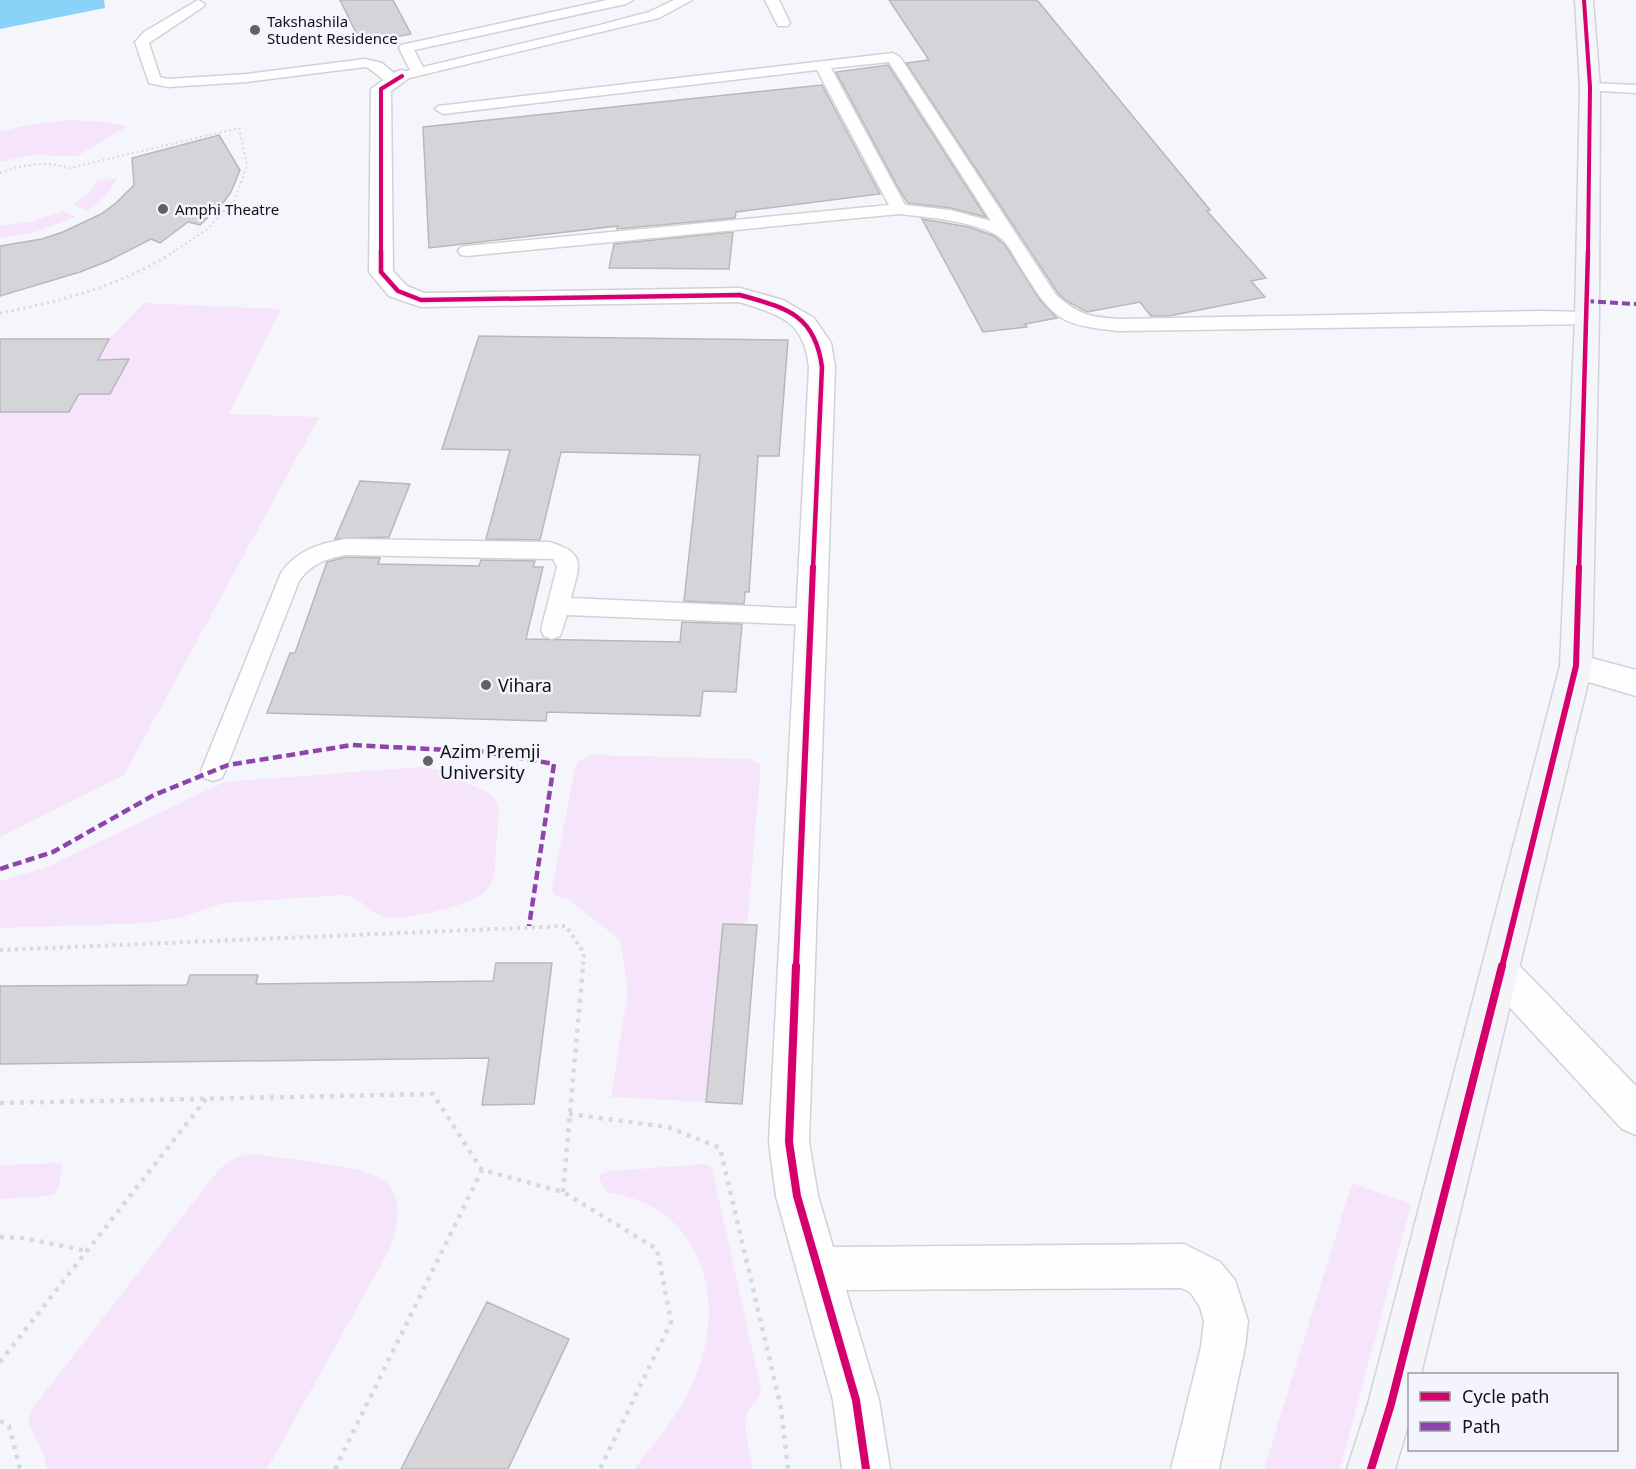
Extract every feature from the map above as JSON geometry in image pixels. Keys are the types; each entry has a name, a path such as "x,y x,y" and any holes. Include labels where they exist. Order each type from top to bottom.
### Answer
{"street":[{"path":"1371,1469 1394,1393 1576,666 1587,318 1590,87 1584,0"},
{"path":"405,76 381,89 381,272 398,291 421,300 740,295 771,304 792,314 808,328 817,341 822,367 789,1142 797,1196 856,1400 866,1469"},
{"path":"1576,666 1636,683"},
{"path":"1501,972 1636,1115"},
{"path":"819,1269 1184,1266 1205,1277 1219,1296 1226,1321 1223,1347 1195,1469"}],"lane":[{"path":"405,76 406,48 626,0"},
{"path":"198,4 149,35 142,42 154,80 168,82 248,78 365,63 405,76 603,29 654,15 685,0"},
{"path":"772,0 783,23"},
{"path":"443,108 893,57 1049,298 1067,314 1084,322 1119,325 1541,316 1587,318"},
{"path":"822,65 898,209"},
{"path":"1590,87 1636,88"},
{"path":"467,251 898,209 950,215 983,224 1010,237"},
{"path":"213,771 289,579 295,569 318,553 347,547 549,550 560,553 567,559 567,567 552,630"},
{"path":"557,606 812,617"}],"path":[{"path":"0,173 34,164 54,164 70,168 239,128 246,141 248,156 247,171 241,187 230,204 195,238 172,254 145,269 81,294 0,312"},
{"path":"0,950 566,926 584,953 563,1192"},
{"path":"0,1103 433,1094 482,1170 563,1192 657,1249 671,1322 600,1469"},
{"path":"0,1362 207,1099"},
{"path":"569,1114 668,1127 720,1148 781,1408 788,1469"},
{"path":"335,1469 482,1170"},
{"path":"0,1237 23,1238 87,1251"},
{"path":"0,1422 9,1426 20,1469"}],"shaded area":[{"path":"71,120 128,126 77,156 32,155 0,162 0,132 27,125"},
{"path":"117,178 104,196 87,211 73,205 91,191 97,181"},
{"path":"63,211 76,217 32,233 0,238 0,226 30,222"},
{"path":"144,303 281,309 229,414 319,417 124,775 0,837 0,412 69,412 79,394 110,394 128,360 97,360 109,339"},
{"path":"592,755 751,759 761,765 747,925 723,924 706,1102 611,1097 628,991 620,940 568,899 555,896 552,889 575,767 578,761"},
{"path":"420,767 438,770 487,792 496,800 499,811 494,876 485,892 465,902 435,912 391,917 376,913 355,898 341,895 224,903 185,916 150,923 0,928 0,881 47,867 224,782"},
{"path":"255,1154 364,1171 378,1177 388,1185 395,1195 398,1209 390,1249 267,1469 47,1469 44,1456 28,1421 34,1406 217,1172 234,1159"},
{"path":"59,1163 63,1165 56,1193 49,1196 0,1199 0,1165"},
{"path":"706,1164 712,1168 761,1389 759,1397 748,1411 746,1420 746,1433 753,1469 635,1469 673,1418 692,1385 707,1337 709,1313 707,1289 701,1265 690,1244 675,1225 649,1205 607,1192 599,1179 600,1175 610,1171"},
{"path":"1352,1183 1411,1204 1340,1469 1264,1469"}],"water":[{"path":"0,0 104,0 105,8 0,29"}],"building":[{"path":"340,0 393,0 411,34 361,43"},
{"path":"889,0 1037,0 1210,210 1207,211 1266,278 1251,281 1265,297 1169,316 1151,316 1140,302 1087,312 1065,300 1058,293 906,63 929,60"},
{"path":"888,65 986,217 951,208 908,203 900,191 836,72"},
{"path":"822,85 880,194 736,212 735,218 617,229 618,226 429,248 423,127"},
{"name":"Amphi Theatre","path":"219,135 240,170 231,192 223,203 200,225 188,222 160,243 151,239 108,261 80,272 0,296 0,246 42,239 101,214 134,185 132,158"},
{"path":"922,219 969,227 994,236 1005,245 1040,300 1057,318 1025,324 1027,327 983,332"},
{"path":"733,232 729,269 609,268 614,244"},
{"path":"479,336 788,340 779,456 758,456 749,592 745,592 744,604 684,601 700,455 561,452 540,540 486,539 510,450 442,449"},
{"path":"0,339 109,339 98,360 129,359 110,394 79,394 69,412 0,412"},
{"path":"360,481 410,484 389,537 335,539"},
{"name":"Vihara","path":"347,557 380,558 378,564 479,566 481,560 535,561 533,567 543,567 526,639 680,642 682,622 742,624 736,692 703,691 700,716 547,712 546,721 267,713 290,653 295,653 327,562"},
{"path":"723,924 757,925 742,1104 706,1102"},
{"path":"496,963 552,963 534,1104 482,1105 489,1058 0,1064 0,986 187,985 190,975 258,975 256,984 493,981"},
{"path":"487,1302 569,1339 508,1469 401,1469"}],"marked path":[{"path":"1586,301 1636,304"},
{"path":"0,869 53,852 154,795 228,765 352,745 487,752 554,764 529,926"}],"cycle path":[{"path":"1371,1469 1391,1404 1576,666 1587,318 1590,87 1584,0"},
{"path":"402,76 381,89 381,272 398,291 421,300 740,295 796,316 813,332 818,343 822,367 789,1142 797,1196 856,1400 866,1469"}],"place":[{"name":"Takshashila Student Residence","path":"255,30"},
{"name":"Amphi Theatre","path":"163,209"},
{"name":"Vihara","path":"486,685"},
{"name":"Azim Premji University","path":"428,761"}]}
